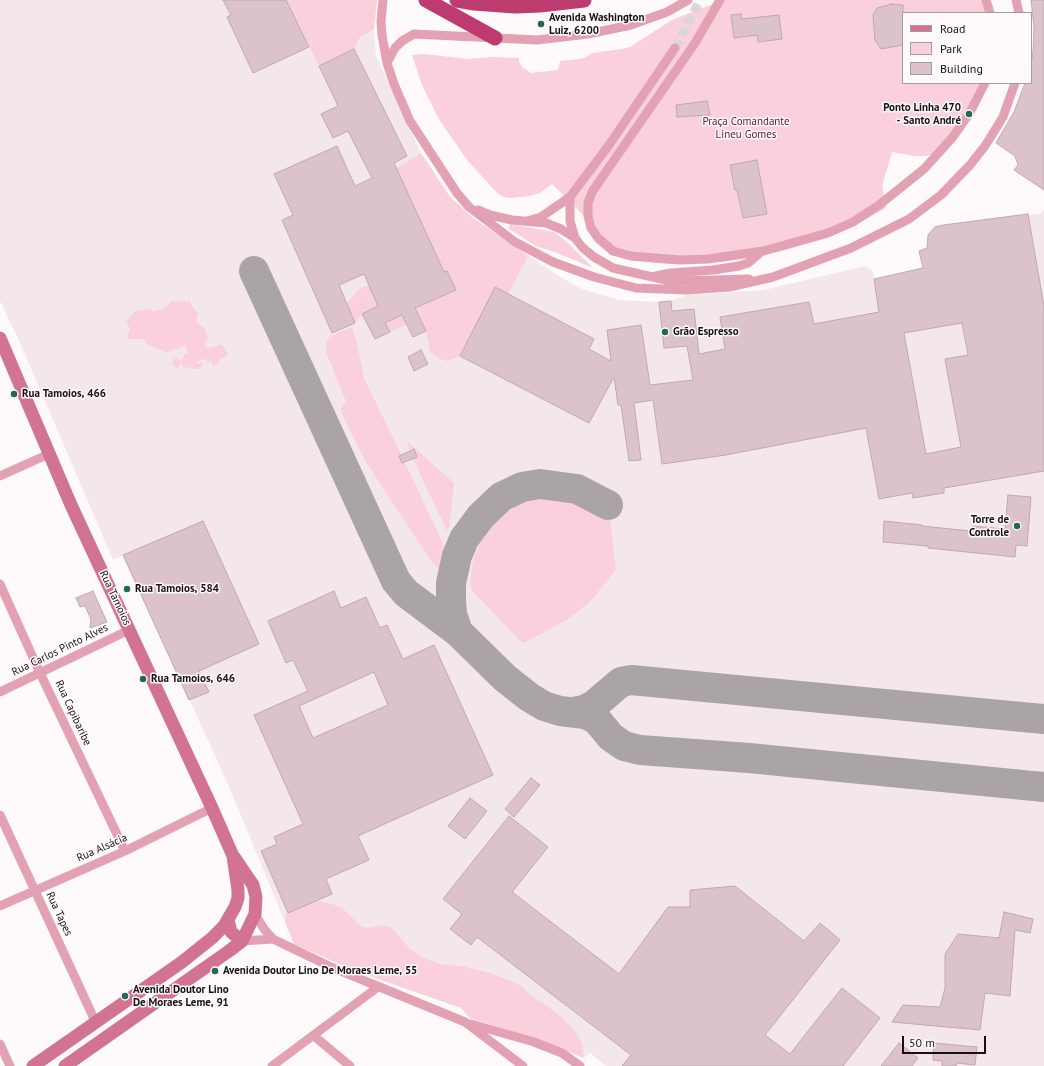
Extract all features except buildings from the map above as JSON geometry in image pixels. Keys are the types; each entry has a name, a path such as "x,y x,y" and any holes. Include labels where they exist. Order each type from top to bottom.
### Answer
{"highway":[{"path":"426,0 495,38"},
{"path":"457,0 474,3 515,6 584,0"}],"main road":[{"name":"Rua Tamoios","path":"0,338 49,454 233,856 253,885 256,897 255,914"},
{"name":"Rua Tamoios","path":"34,1066 182,962 212,938 228,920 238,898 233,856"},
{"path":"65,1066 229,951 242,940 255,914 248,902 238,898"},
{"path":"228,920 231,932 242,940"}],"street":[{"path":"383,0 381,21 387,63 394,84 410,121 457,193 469,207 515,242 553,262 594,277 636,288 687,290 729,287 773,277 851,248 909,219 942,195 986,146 1003,117 1015,84"},
{"path":"387,63 395,48 402,41 414,34 537,40 631,25 667,12 688,0"},
{"path":"720,0 695,43 592,192 588,203 588,216 591,228 598,238 613,252 623,255 680,260 734,256 828,233 853,222 879,205 924,169 952,138 969,114 984,84"},
{"path":"986,0 990,12"},
{"path":"1016,0 1019,12"},
{"path":"527,221 541,217 570,197 609,144 675,48"},
{"path":"570,197 570,221 575,238"},
{"path":"469,207 490,215 512,220 546,223 555,226 575,238 583,248 594,257 613,268 679,281 773,277"},
{"path":"653,277 663,274 713,270 739,266 748,263 763,250"},
{"path":"0,476 49,454"},
{"name":"Rua Capibaribe","path":"0,584 40,673 125,851"},
{"name":"Rua Carlos Pinto Alves","path":"0,692 130,630"},
{"name":"Rua Alsácia","path":"0,906 125,851 212,808"},
{"name":"Rua Tapes","path":"0,815 96,1023"},
{"path":"255,914 273,940"},
{"path":"242,940 273,940 331,967 465,1022 534,1042 562,1053 580,1066"},
{"path":"272,1066 378,987"},
{"path":"465,1022 523,1066"},
{"path":"314,1036 350,1066"},
{"path":"0,1044 10,1066"}],"shaded area":[{"path":"0,0 377,0 374,29 376,56 421,153 450,197 473,218 557,275 582,289 619,300 659,302 671,301 687,295 764,290 865,266 873,271 874,279 923,268 919,251 927,248 928,235 935,227 1040,214 1044,210 1044,1066 606,1066 590,1053 584,1058 545,1042 470,1018 461,1008 353,970 294,944 230,789 124,555 113,560 22,347 0,301"}],"green space":[{"path":"286,0 377,0 374,29 360,37 354,49 319,66"},
{"name":"Praça Comandante Lineu Gomes","path":"723,0 988,0 991,12 902,12 902,84 987,84 975,110 963,131 953,143 937,153 926,156 915,156 892,152 882,186 886,208 853,226 824,239 778,252 722,262 667,264 631,260 618,256 585,217 552,184 540,193 530,196 511,198 498,194 468,161 440,121 422,85 412,55 424,54 468,59 493,57 519,58 519,62 523,68 531,73 558,70 560,61 580,59 592,53 630,47 672,20"},
{"path":"421,153 450,197 473,218 528,256 508,294 495,288 460,356 447,361 440,359 430,351 426,331 420,318 390,332 377,307 362,314 355,323 347,303 358,290 363,287 369,286 372,292 439,262 396,167 403,165","holes":["447,271 455,290 391,320 382,301"]},
{"path":"510,224 554,232 566,241 593,268 536,246 509,229"},
{"path":"184,300 187,303 188,300 190,301 191,305 198,313 196,321 205,329 208,339 205,347 211,348 220,344 228,353 227,356 220,359 218,364 213,366 212,361 207,363 207,359 197,361 197,364 202,362 202,366 197,369 192,369 189,367 184,368 181,363 179,367 176,368 172,364 173,360 176,358 181,361 185,354 189,353 187,352 185,346 167,353 148,345 144,339 127,339 130,328 126,323 135,311 150,309 154,312 163,309 172,301 180,302"},
{"path":"352,327 364,378 446,550 446,559 442,574 429,558 366,462 342,414 341,408 346,401 326,352 327,341 330,336"},
{"path":"409,443 454,483 449,529 447,530 407,444"},
{"path":"540,498 564,499 579,504 610,520 616,569 589,603 565,621 524,643 520,641 472,590 470,582 473,561 479,545 492,525 511,509 527,500"},
{"path":"317,901 342,908 362,927 370,928 382,925 391,927 410,949 423,958 444,965 462,966 490,973 520,985 532,996 561,1017 575,1031 582,1043 584,1058 545,1042 470,1018 461,1008 353,970 294,944 285,922 287,912 293,907 304,903"}],"taxiway":[{"path":"254,271 396,581 406,593 458,632 505,678 529,697 544,706 560,711 585,714 596,719 611,737 624,746 640,750 749,758 1044,787"},
{"path":"458,632 452,614 451,600 451,583 457,556 464,539 481,516 501,497 522,487 540,484 577,489 608,505"},
{"path":"572,712 584,710 594,705 621,682 631,680 1044,719"}],"tunnel":[{"path":"675,48 700,0"}],"place":[{"name":"Avenida Washington Luiz, 6200","path":"541,24"},
{"name":"Ponto Linha 470 - Santo André","path":"969,114"},
{"name":"Grão Espresso","path":"665,332"},
{"name":"Rua Tamoios, 466","path":"14,394"},
{"name":"Torre de Controle","path":"1017,526"},
{"name":"Rua Tamoios, 584","path":"127,589"},
{"name":"Rua Tamoios, 646","path":"143,679"},
{"name":"Avenida Doutor Lino De Moraes Leme, 55","path":"215,971"},
{"name":"Avenida Doutor Lino De Moraes Leme, 91","path":"125,996"}]}
